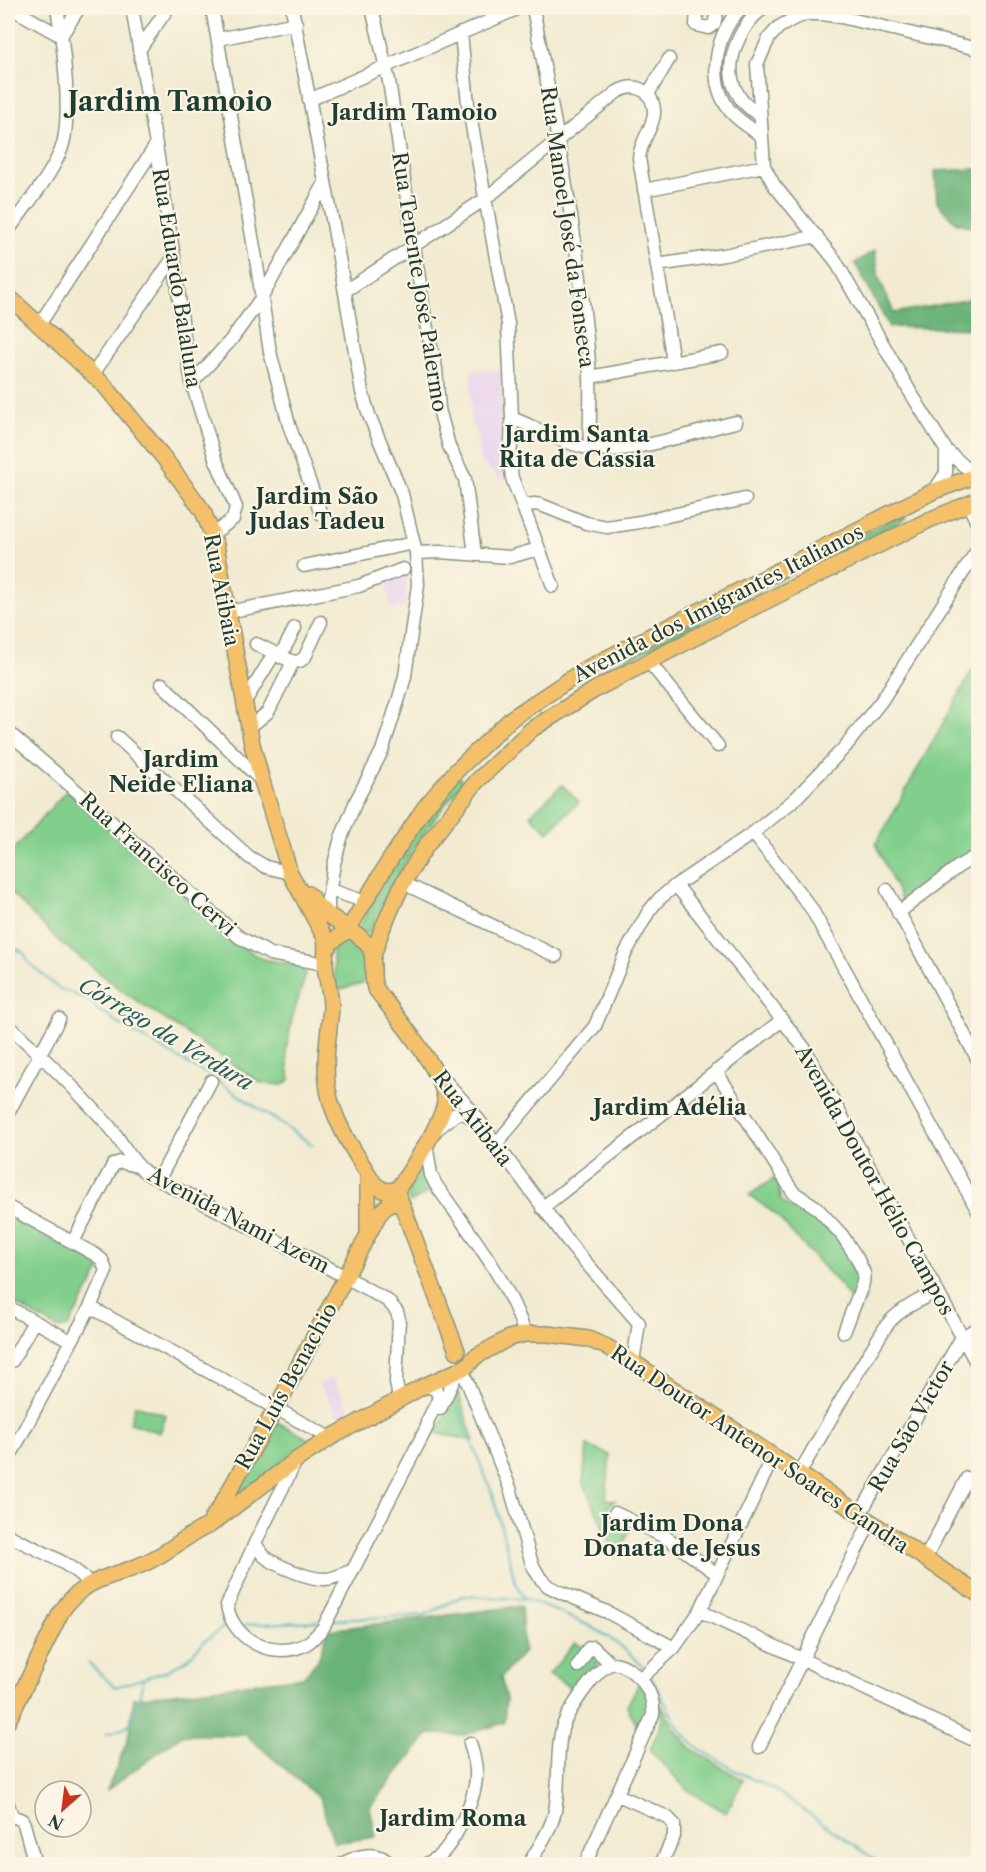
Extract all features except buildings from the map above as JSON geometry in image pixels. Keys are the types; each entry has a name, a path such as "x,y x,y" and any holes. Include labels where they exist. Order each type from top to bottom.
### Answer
{"main road":[{"name":"Rua Atibaia","path":"8,296 93,374 183,483 203,511 213,534 252,744 262,782 293,877 326,950"},
{"name":"Avenida dos Imigrantes Italianos","path":"326,950 331,942 348,930 425,807 474,753 512,718 584,670 934,491 978,474"},
{"path":"929,520 921,515 920,511 934,491"},
{"name":"Avenida dos Imigrantes Italianos","path":"373,956 382,929 404,883 441,824 477,781 532,729 596,689 806,581 929,520 973,502"},
{"path":"799,562 805,568 806,581"},
{"path":"596,689 591,676 598,663"},
{"path":"474,753 470,768 477,781"},
{"name":"Rua Atibaia","path":"293,877 324,911 365,942 373,956 375,988 433,1067"},
{"path":"324,911 331,1004 326,1041 327,1088 338,1121 377,1188 385,1191 397,1190"},
{"path":"433,1067 442,1084 445,1103 428,1141 397,1190 457,1351 466,1356 475,1357"},
{"name":"Rua Luís Benachio","path":"368,1173 368,1234"},
{"name":"Rua Luís Benachio","path":"195,1531 214,1515 234,1481 379,1214 391,1202 402,1206"},
{"name":"Rua Doutor Antenor Soares Gandra","path":"92,1582 145,1563 195,1531 210,1525 296,1460 330,1438 422,1386 466,1367 475,1357 509,1338 525,1334 548,1334 588,1339 633,1362 978,1594"},
{"path":"441,1377 450,1366 457,1351"},
{"path":"234,1481 236,1496 241,1502"},
{"path":"8,1721 11,1706 61,1612 69,1601 92,1582"}],"street":[{"path":"11,8 61,36"},
{"path":"61,36 79,8"},
{"path":"8,231 53,166 63,143 67,120 57,11 79,8"},
{"name":"Rua Eduardo Balaluna","path":"132,8 174,257 192,382 215,458 236,507 232,519 213,534"},
{"path":"139,50 168,8"},
{"path":"212,8 262,297 264,323 279,392 321,514"},
{"path":"292,8 362,392 369,415 402,494 418,571 417,601 399,698 382,752 346,822 324,911"},
{"name":"Rua Tenente José Palermo","path":"372,8 389,81 426,324 436,369 439,409 449,446 465,479 475,554"},
{"path":"309,100 519,8"},
{"name":"Rua Manoel José da Fonseca","path":"533,8 558,141 579,278 590,377 590,448"},
{"path":"698,8 696,25 708,28 714,24 718,8"},
{"path":"741,8 725,29 716,64 717,80 722,99 732,113 761,136"},
{"path":"759,115 738,96 734,85 732,58 742,31 750,19 763,8"},
{"path":"978,50 841,17 807,14 779,27 769,38 757,64 764,166 774,185 835,260 946,450 964,466 978,474"},
{"path":"218,39 296,23"},
{"path":"461,33 468,104 508,324 512,418 510,463 514,484 553,586"},
{"path":"648,94 669,59"},
{"path":"345,291 485,199 617,92 634,86 648,94 654,103 655,111 640,148 639,158 673,361"},
{"path":"39,325 156,145"},
{"path":"644,190 764,166"},
{"path":"192,382 231,340 262,297 325,183"},
{"path":"657,265 724,255 817,236"},
{"path":"93,374 174,257"},
{"path":"590,377 722,353"},
{"path":"512,418 590,448 615,450 736,422"},
{"path":"934,491 941,484 946,473 946,450"},
{"path":"523,506 541,505 586,523 607,527 745,499"},
{"path":"973,502 978,525"},
{"path":"304,566 415,548 510,557 538,549"},
{"path":"496,1144 595,1026 638,928 659,899 753,833 794,800 845,747 882,700 978,549"},
{"path":"228,612 359,586 403,569"},
{"path":"256,644 293,662 300,661 305,657 321,622"},
{"path":"244,703 296,628"},
{"path":"250,727 268,712 293,662"},
{"path":"649,662 718,746"},
{"path":"162,684 262,782"},
{"name":"Rua Francisco Cervi","path":"8,732 87,800 239,938 270,954 326,950"},
{"path":"117,736 249,857 266,867 293,877"},
{"path":"218,737 238,746 252,744"},
{"path":"753,833 812,908 978,1211"},
{"path":"898,913 959,866 978,855"},
{"path":"324,911 326,878 334,864"},
{"path":"404,883 556,956"},
{"name":"Avenida Doutor Hélio Campos","path":"676,885 805,1049 978,1366"},
{"path":"330,890 366,902"},
{"path":"887,890 978,1060"},
{"path":"8,1113 59,1019"},
{"path":"542,1208 782,1020"},
{"name":"Avenida Nami Azem","path":"8,1025 39,1053 117,1135 136,1166 388,1301 397,1312 399,1319 396,1382 399,1399"},
{"name":"Rua Atibaia","path":"433,1067 472,1112 573,1248 639,1323 633,1362"},
{"path":"716,1071 793,1192 816,1208 842,1235 857,1258 864,1273 863,1283 844,1332"},
{"path":"159,1179 211,1081"},
{"path":"482,1126 466,1114 457,1113 444,1122 428,1141 431,1175 499,1275 520,1317 525,1334"},
{"path":"73,1242 113,1165 120,1162 136,1166"},
{"path":"8,1207 73,1242 96,1256 105,1265 105,1277 8,1460"},
{"path":"799,1474 886,1326 903,1310 938,1291"},
{"path":"8,1307 71,1341"},
{"path":"90,1307 330,1438"},
{"path":"12,1362 34,1321"},
{"path":"962,1337 978,1328"},
{"name":"Rua São Victor","path":"759,1747 802,1659 865,1518 962,1337"},
{"path":"427,1427 432,1424 460,1370"},
{"path":"460,1370 510,1488 532,1564 540,1578 560,1593 607,1612 674,1648"},
{"path":"296,1460 227,1605 228,1614 235,1627 254,1643 275,1650 302,1647 323,1628 427,1427 427,1422 439,1398 436,1390 422,1386"},
{"path":"642,1677 674,1648 700,1611 773,1457"},
{"path":"925,1559 967,1478"},
{"path":"615,1513 667,1538 717,1574"},
{"path":"8,1535 92,1582"},
{"path":"255,1543 264,1555 274,1562 317,1578 327,1579 353,1570"},
{"path":"700,1611 978,1742"},
{"path":"578,1666 589,1648 593,1647 611,1664"},
{"path":"529,1864 554,1818 561,1732 565,1718 603,1669 611,1664 621,1664 642,1677 654,1704 653,1714 585,1864"},
{"path":"426,1864 446,1850 473,1796 476,1777 470,1743"},
{"path":"618,1795 667,1817 674,1824 674,1836 661,1864"},
{"path":"8,1804 12,1816 22,1820 24,1824 35,1864"},
{"path":"342,1864 356,1856 375,1856 385,1859 390,1864"}],"shaded area":[{"path":"471,370 501,371 502,482 479,459 477,429 471,425"},
{"path":"407,576 406,607 391,608 386,581"},
{"path":"332,1377 353,1415 341,1421 319,1384"}],"green space":[{"path":"978,169 978,229 955,222 937,203 935,171"},
{"path":"875,250 879,278 894,313 966,300 978,294 978,329 889,327 855,263"},
{"path":"905,513 906,519 821,562 819,557"},
{"path":"793,569 794,573 598,676 596,673"},
{"path":"978,660 978,848 902,902 876,844"},
{"path":"458,775 463,782 435,817 398,873 369,934 358,929 403,850"},
{"path":"562,785 579,802 548,832 530,815"},
{"path":"67,790 233,941 262,959 299,965 306,974 292,1019 286,1051 290,1080 282,1085 261,1083 125,993 60,942 8,890 8,856"},
{"path":"349,937 363,942 367,967 363,983 337,990 331,948"},
{"path":"427,1160 434,1189 410,1203 408,1194 411,1183"},
{"path":"775,1178 781,1201 796,1209 806,1205 836,1237 866,1294 858,1311 844,1290 775,1214 749,1195"},
{"path":"8,1215 94,1262 100,1270 68,1327 59,1329 8,1300"},
{"path":"457,1392 459,1395 474,1441 436,1433"},
{"path":"135,1405 166,1415 160,1433 130,1423"},
{"path":"277,1422 313,1441 243,1492 238,1490 255,1453"},
{"path":"587,1446 610,1455 606,1499 615,1500 607,1512 609,1518 615,1523 621,1522 632,1527 616,1557 583,1481"},
{"path":"521,1606 524,1652 501,1677 506,1699 504,1723 464,1735 429,1734 370,1807 376,1837 334,1843 320,1799 246,1735 182,1735 107,1790 128,1739 134,1698 303,1677 318,1660 328,1630"},
{"path":"575,1643 602,1658 576,1691 549,1674"},
{"path":"639,1683 645,1689 650,1713 640,1732 627,1706"},
{"path":"655,1695 675,1729 690,1748 743,1780 726,1813 686,1789 650,1750 662,1717"}],"waterway":[{"name":"Córrego da Verdura","path":"8,945 24,953 29,963 58,988 82,997 94,1004 99,1012 107,1014 117,1023 211,1077"},
{"name":"Córrego da Verdura","path":"216,1080 313,1145"},
{"path":"458,1408 493,1495 515,1581 525,1599 575,1619 604,1634 646,1670"},
{"path":"334,1620 425,1615 462,1596 525,1599"},
{"path":"244,1625 319,1621"},
{"path":"88,1663 115,1687 164,1672 185,1661 206,1640 226,1625"},
{"path":"651,1677 678,1727 694,1745 734,1770 777,1791 881,1864"},
{"path":"106,1734 118,1731 132,1721 144,1679"}],"district":[{"name":"Jardim Tamoio","path":"170,101"},
{"name":"Jardim Tamoio","path":"414,112"},
{"name":"Jardim Santa Rita de Cássia","path":"577,446"},
{"name":"Jardim São Judas Tadeu","path":"317,508"},
{"name":"Jardim Neide Eliana","path":"181,772"},
{"name":"Jardim Adélia","path":"670,1107"},
{"name":"Jardim Dona Donata de Jesus","path":"672,1536"},
{"name":"Jardim Roma","path":"453,1818"}]}
